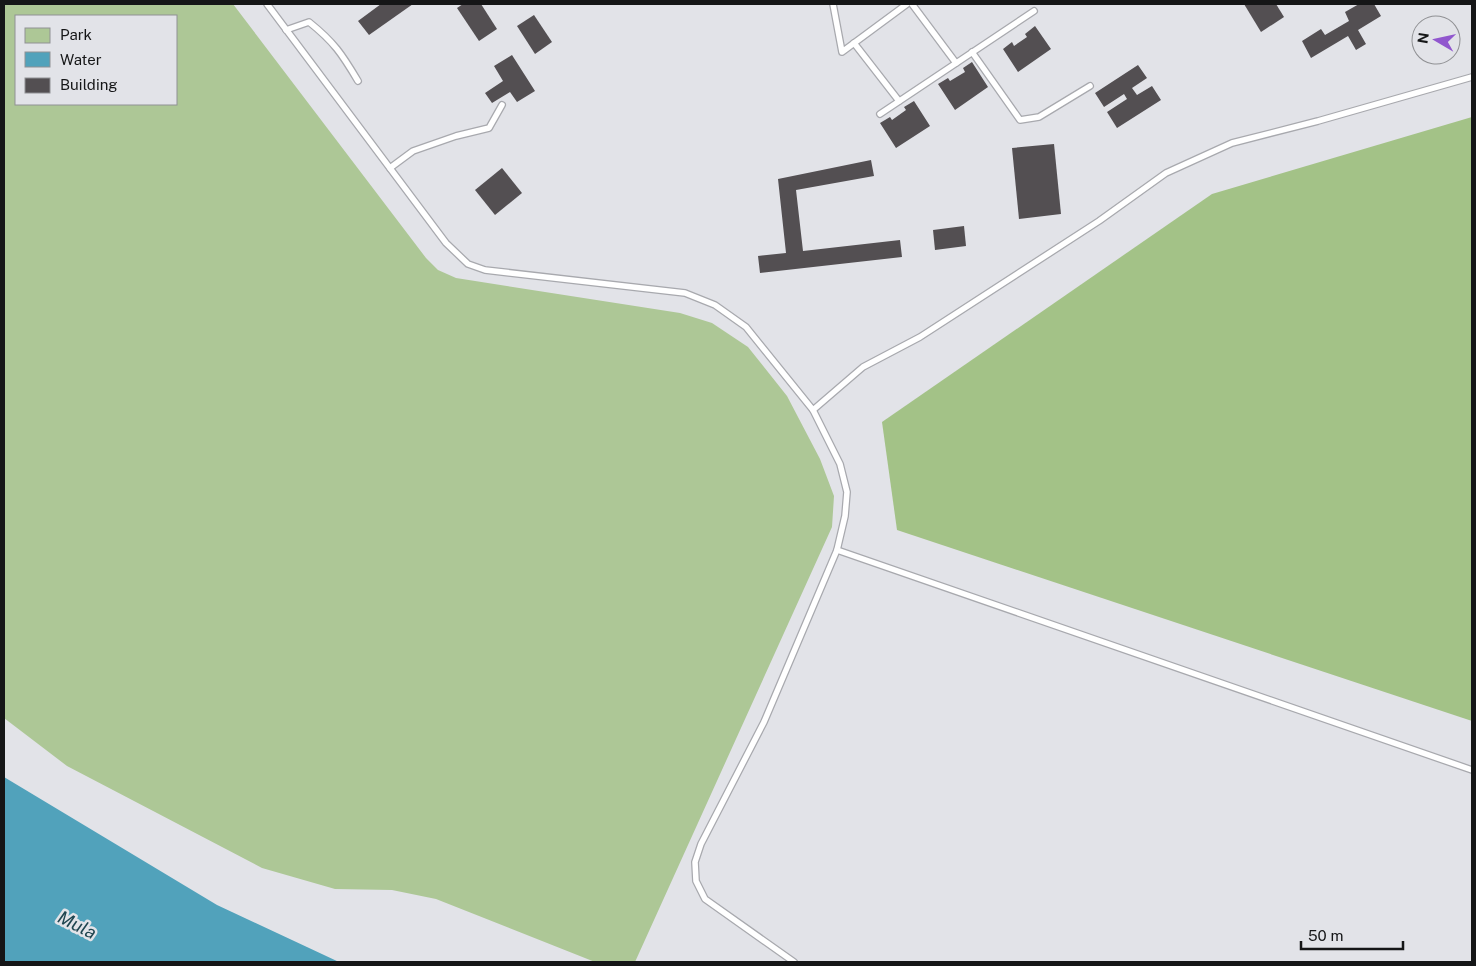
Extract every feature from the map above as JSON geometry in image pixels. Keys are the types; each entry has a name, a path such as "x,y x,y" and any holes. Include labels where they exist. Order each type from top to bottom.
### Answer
{"lane":[{"path":"266,4 446,243 468,264 485,270 685,293 716,305 746,327 813,410 840,464 847,492 846,516 837,550 764,722 701,844 695,862 696,881 705,899 794,962"},
{"path":"833,4 842,52 907,4"},
{"path":"912,4 956,63"},
{"path":"880,114 1034,11"},
{"path":"286,30 309,22 340,51 358,81"},
{"path":"854,43 899,101"},
{"path":"972,52 1020,120 1039,117 1090,86"},
{"path":"813,410 863,367 920,338 1099,222 1166,173 1232,143 1318,121 1472,77"},
{"path":"390,168 413,151 456,136 489,128 502,104"},
{"path":"837,550 1472,770"}],"green space":[{"path":"4,4 233,4 426,258 438,270 456,278 680,313 712,323 748,347 787,396 820,459 834,496 832,527 635,962 595,962 436,899 392,890 335,889 262,868 67,766 4,718"},
{"path":"1472,117 1472,721 897,530 882,422 1212,194"}],"water":[{"name":"Mula","path":"4,777 217,905 339,962 4,962"}],"building":[{"path":"381,4 413,4 369,35 358,21"},
{"path":"463,4 481,4 497,29 479,41 457,8"},
{"path":"1244,4 1276,4 1284,17 1261,32"},
{"path":"1359,4 1374,4 1381,16 1358,30 1366,44 1356,50 1348,36 1311,58 1302,41 1321,29 1325,35 1349,21 1345,12"},
{"path":"534,15 552,42 535,54 517,26"},
{"path":"1035,26 1051,49 1018,72 1003,49 1012,42 1014,46 1027,37 1025,34"},
{"path":"512,55 535,91 517,102 510,92 492,103 485,93 503,81 494,66"},
{"path":"972,62 988,87 955,110 938,84 948,78 950,81 965,72 963,68"},
{"path":"1138,65 1147,78 1132,88 1137,95 1152,86 1161,100 1117,128 1107,112 1127,99 1124,94 1104,107 1095,93"},
{"path":"914,101 930,126 896,148 880,123 890,117 892,120 906,110 904,107"},
{"path":"1054,144 1061,214 1019,219 1012,148"},
{"path":"871,160 874,176 796,190 803,251 900,240 902,257 760,273 758,256 786,253 778,179"},
{"path":"502,168 522,193 495,215 475,190"},
{"path":"964,226 966,246 935,250 933,230"}]}
